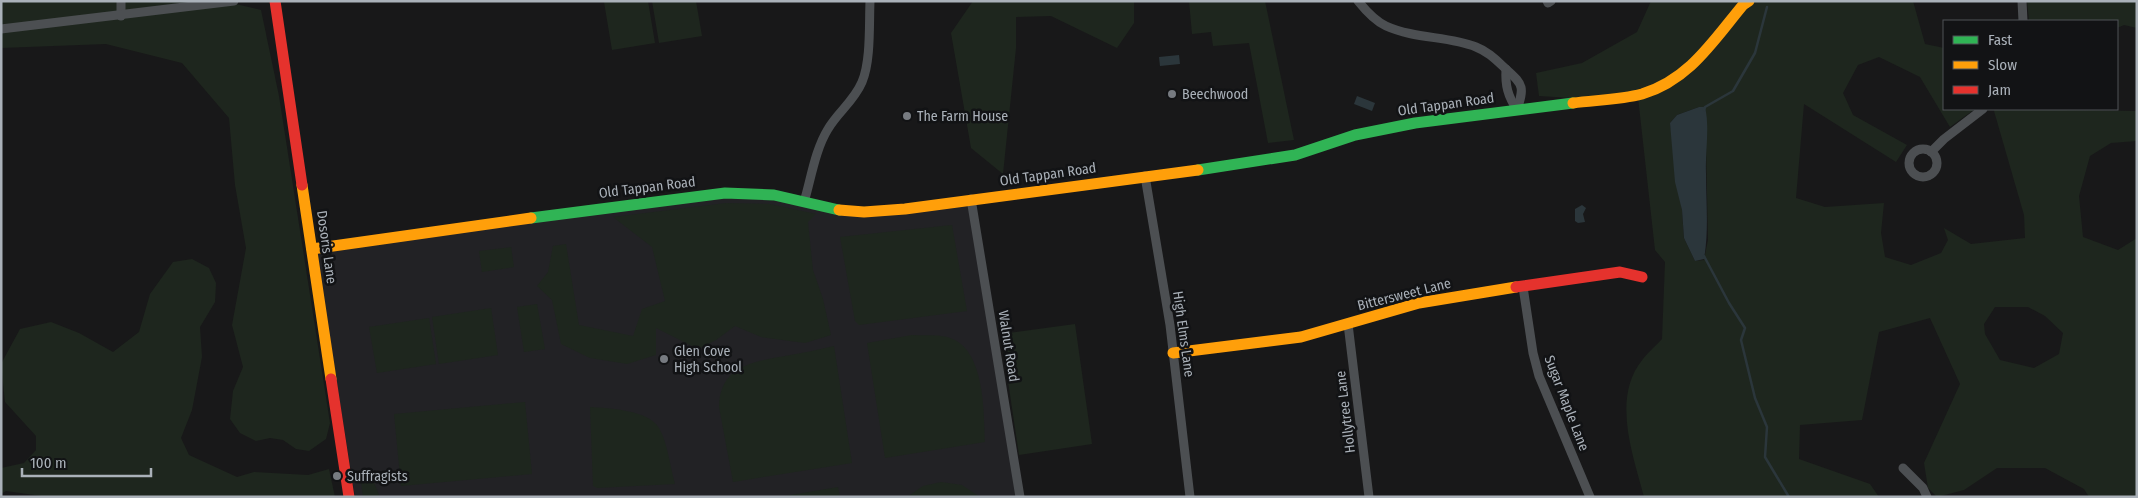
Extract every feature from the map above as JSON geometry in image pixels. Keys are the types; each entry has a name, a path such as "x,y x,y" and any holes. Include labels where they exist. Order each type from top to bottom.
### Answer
{"street":[{"path":"121,1 121,16"},
{"path":"1,29 234,1"},
{"name":"Dosoris Lane","path":"275,1 348,497"},
{"path":"804,202 822,141 828,128 854,97 863,81 870,1"},
{"path":"1358,1 1368,14 1384,26 1402,32 1476,47 1493,56 1519,80 1522,93 1517,110"},
{"path":"1547,1 1548,3 1551,1"},
{"name":"Old Tappan Road","path":"312,249 725,192 763,193 833,210 864,212 905,209 1266,161 1295,155 1380,129 1641,94 1672,81 1689,69 1749,1"},
{"path":"2022,1 2023,20"},
{"path":"1506,69 1505,83 1509,97 1517,110"},
{"path":"1931,152 1944,139 1983,110"},
{"name":"High Elms Lane","path":"1145,176 1173,353 1190,497"},
{"name":"Walnut Road","path":"971,200 1020,497"},
{"name":"Bittersweet Lane","path":"1173,353 1300,337 1419,303 1522,286 1620,272 1642,278"},
{"name":"Sugar Maple Lane","path":"1522,286 1533,354 1539,376 1590,497"},
{"name":"Hollytree Lane","path":"1348,324 1369,497"},
{"path":"1903,468 1923,488 1927,497"}],"shaded area":[{"path":"1,1 223,1 261,10 279,96 330,423 326,439 309,451 296,449 283,440 270,438 256,441 240,433 230,419 233,391 243,367 232,325 246,248 235,185 229,118 182,63 106,44 1,48"},
{"path":"648,1 655,43 612,50 604,2"},
{"path":"652,1 696,1 702,36 659,43"},
{"path":"973,1 1134,1 1134,23 1117,48 1051,16 1016,17 1016,48 1003,174 971,148 951,33"},
{"path":"1189,1 1265,1 1294,140 1268,143 1249,43 1213,46 1211,32 1192,34"},
{"path":"1651,1 1913,1 1925,44 1943,48 1943,110 1974,110 1950,127 1920,77 1879,57 1858,65 1843,93 1853,115 1907,145 1896,162 1804,104 1796,198 1825,207 1884,203 1881,233 1885,257 1911,265 1941,253 1948,240 1944,228 1971,244 2025,238 2024,215 1994,110 2137,111 2137,141 2111,143 2090,156 2079,196 2083,237 2118,250 2137,238 2137,497 2089,497 2084,489 2045,468 1997,468 1964,490 1937,497 1928,488 1924,463 1960,384 1930,318 1879,332 1862,420 1800,425 1799,459 1870,484 1879,497 1644,497 1630,445 1626,408 1633,374 1645,356 1662,339 1665,262 1655,250 1638,97 1571,98 1539,96 1536,73 1582,63 1637,32","holes":["1699,107 1706,146 1708,240 1704,260 1695,261 1684,238 1670,123 1677,115","1995,307 2028,307 2045,316 2063,333 2059,354 2034,368 2000,360 1985,334 1984,324"]},
{"path":"2027,1 2137,1 2137,28 2124,25 2118,28 2118,20 2029,20"},
{"path":"1179,55 1180,64 1160,66 1159,57"},
{"path":"1357,96 1375,103 1372,111 1354,104"},
{"path":"1699,107 1705,107 1707,123 1707,227 1704,259 1695,261 1684,238 1682,210 1675,182 1670,123 1677,115"},
{"name":"Glen Cove High School","path":"726,196 771,197 859,216 969,204 1019,497 355,497 316,251"},
{"path":"726,203 770,204 816,214 808,222 813,270 823,299 831,335 805,343 761,337 735,326 716,340 698,349 656,328 656,355 627,364 590,358 561,344 552,300 537,286 548,272 553,246 566,244 579,325 633,336 642,309 665,301 652,247 613,217"},
{"path":"1582,205 1586,208 1583,214 1585,222 1578,223 1575,221 1575,209"},
{"path":"952,225 967,311 859,325 855,321 840,237"},
{"path":"511,247 514,267 482,272 479,251"},
{"path":"192,259 209,268 216,283 215,302 200,327 202,357 192,410 181,438 189,455 237,477 254,472 308,475 329,469 335,497 48,497 6,491 1,494 1,468 24,463 36,450 36,436 5,402 1,364 20,329 51,322 79,333 113,352 139,332 150,294 173,262"},
{"path":"537,304 545,349 524,352 517,307"},
{"path":"491,308 498,355 439,364 432,317"},
{"path":"429,318 436,364 377,373 369,327"},
{"path":"1075,324 1092,444 1019,455 1001,334"},
{"path":"912,335 950,338 962,344 970,355 976,368 983,400 985,442 885,458 867,343"},
{"path":"834,346 852,463 733,482 719,407 725,383 732,374 750,364"},
{"path":"525,402 532,474 401,486 394,414"},
{"path":"590,407 628,411 647,417 654,422 665,441 675,484 597,488 593,486"},
{"path":"369,471 380,497 363,497 362,473"},
{"path":"941,482 962,485 980,497 907,497 923,486"},
{"path":"838,487 840,497 779,497"}],"waterway":[{"path":"1704,110 1705,107 1733,91 1755,53 1767,7"},
{"path":"1704,256 1729,303 1745,328 1741,340 1755,398 1767,427 1765,457 1789,497"}],"traffic: fast":[{"path":"1198,170 1295,155 1355,135 1415,123 1573,103"},
{"path":"531,218 725,193 774,195 839,210"}],"traffic: slow":[{"path":"1573,103 1634,96 1659,88 1687,69 1699,58 1743,5 1749,1"},
{"path":"839,210 864,212 905,209 1198,170"},
{"path":"302,185 331,379"},
{"path":"312,249 531,218"},
{"path":"1173,353 1301,337 1419,303 1516,287"}],"traffic: jam":[{"path":"275,1 302,185"},
{"path":"1516,287 1620,272 1642,277"},
{"path":"331,379 349,497"}],"place":[{"name":"Beechwood","path":"1172,94"},
{"name":"The Farm House","path":"907,116"},
{"name":"Glen Cove High School","path":"664,359"},
{"name":"Suffragists","path":"337,476"}]}
